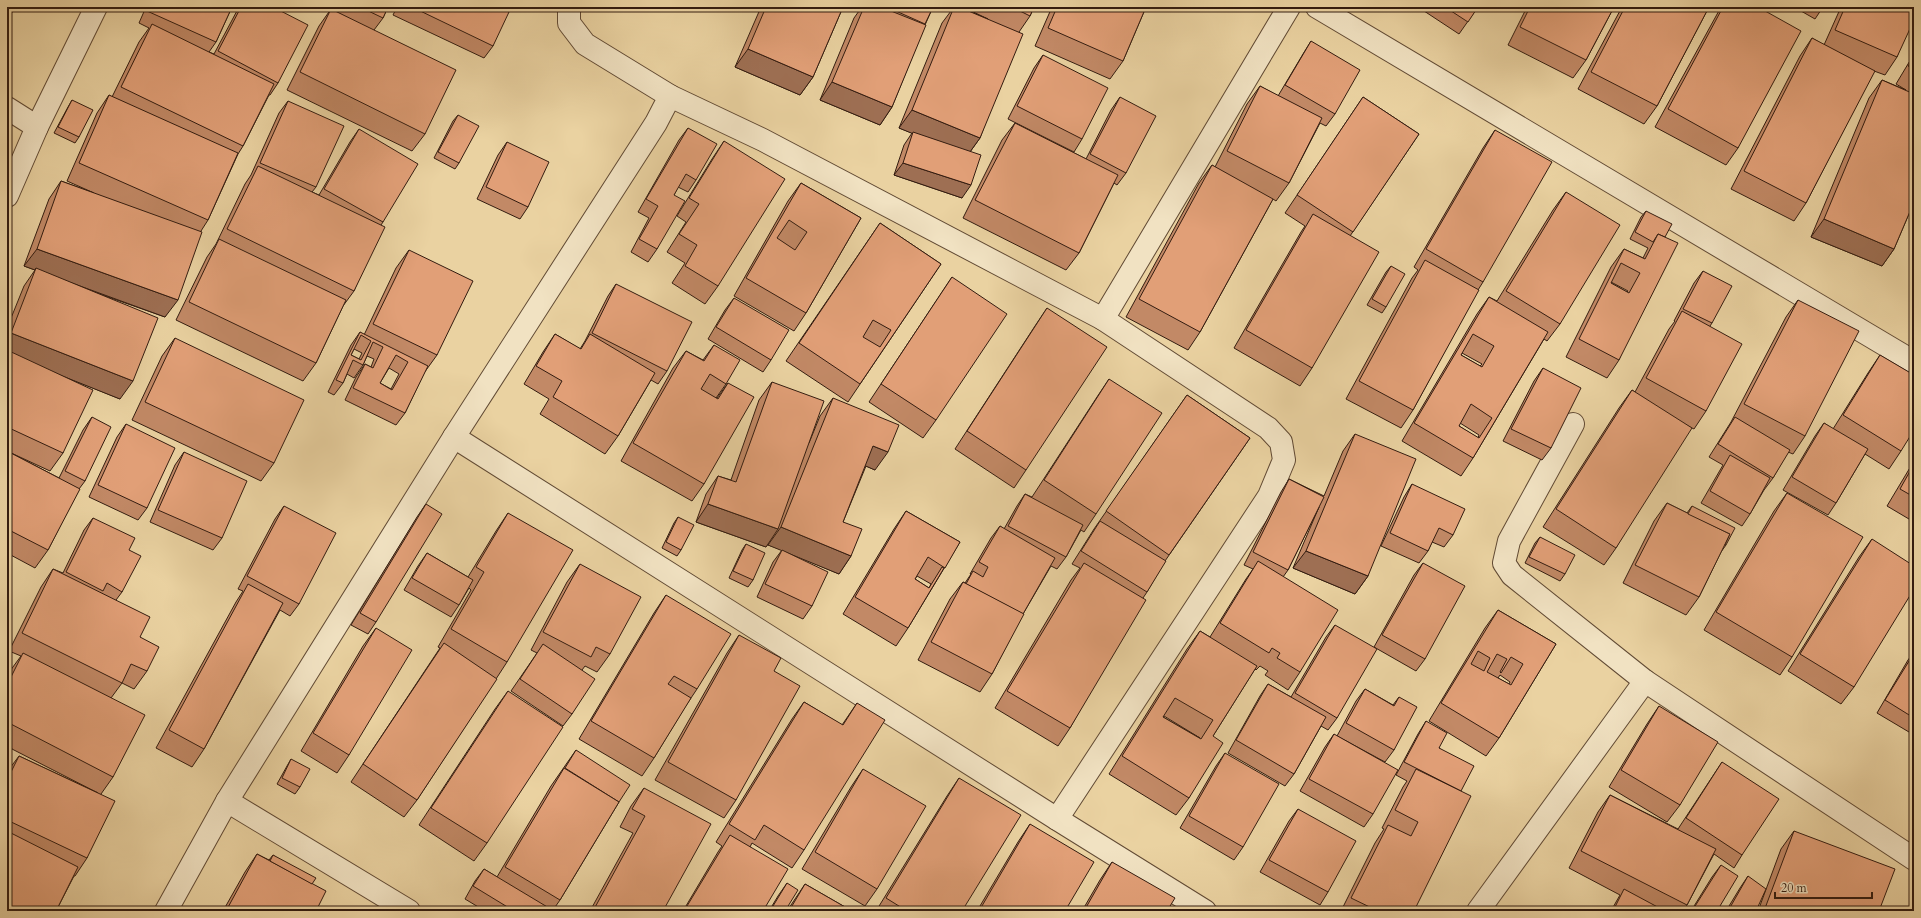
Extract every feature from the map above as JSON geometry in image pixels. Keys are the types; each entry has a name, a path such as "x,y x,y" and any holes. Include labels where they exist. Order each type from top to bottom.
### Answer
{"street":[{"path":"7,196 37,127 96,7"},
{"path":"569,7 569,23 585,44 670,96 763,140 1103,319 1268,428 1281,442 1284,460 1269,496 1057,819"},
{"path":"1103,319 1289,7"},
{"path":"1317,7 1914,362"},
{"path":"166,911 227,801 454,437 656,123 670,96"},
{"path":"7,108 37,127"},
{"path":"1573,424 1509,541 1504,563 1512,575 1645,681 1914,859"},
{"path":"454,437 1205,911"},
{"path":"1478,911 1645,681"},
{"path":"227,801 409,911"}],"building":[{"path":"7,7 15,7 13,11"},
{"path":"149,7 232,7 216,42 147,11"},
{"path":"241,7 273,7 308,25 278,83 218,51"},
{"path":"360,7 388,7 383,18"},
{"path":"412,7 498,7 509,12 493,46"},
{"path":"766,7 843,7 813,77 748,49"},
{"path":"864,7 881,7 926,25 892,107 832,82"},
{"path":"887,7 933,7 925,24"},
{"path":"954,7 959,7 1023,34 980,138 912,110"},
{"path":"1012,7 1034,7 1030,16"},
{"path":"1057,7 1146,7 1123,61 1048,28"},
{"path":"1445,7 1478,7 1468,22"},
{"path":"1530,7 1614,7 1586,60 1520,27"},
{"path":"1625,7 1709,7 1657,106 1591,72"},
{"path":"1723,7 1758,7 1801,31 1738,148 1668,109"},
{"path":"1845,7 1914,7 1914,20 1897,57 1835,30"},
{"path":"331,9 456,70 425,134 300,72"},
{"path":"152,24 274,84 243,146 121,87"},
{"path":"1812,38 1875,71 1806,203 1744,171"},
{"path":"1311,41 1360,70 1335,114 1285,85"},
{"path":"1043,55 1108,88 1082,139 1017,106"},
{"path":"1914,57 1914,70 1908,66"},
{"path":"1882,80 1914,94 1914,202 1894,249 1824,219"},
{"path":"1260,86 1322,118 1289,183 1227,151"},
{"path":"109,95 238,153 208,220 79,163"},
{"path":"1120,97 1156,116 1126,173 1090,154"},
{"path":"1363,97 1419,134 1353,232 1297,195"},
{"path":"72,100 93,110 79,137 58,127"},
{"path":"288,101 344,126 316,187 260,163"},
{"path":"458,115 479,126 459,163 438,152"},
{"path":"1015,123 1118,175 1079,253 975,200"},
{"path":"688,128 717,144 696,180 686,174 674,195 685,201 657,249 639,239 658,206 646,199"},
{"path":"359,129 418,164 383,222 324,189"},
{"path":"1495,130 1552,162 1483,282 1426,249"},
{"path":"913,132 981,155 971,185 903,163"},
{"path":"724,141 785,179 718,286 685,266 697,245 679,234 699,204 689,198"},
{"path":"507,142 549,162 528,207 486,187"},
{"path":"1212,165 1273,199 1200,332 1139,299"},
{"path":"258,166 385,227 354,291 227,229"},
{"path":"61,181 202,232 178,300 37,249"},
{"path":"801,183 861,218 806,313 746,278","holes":["789,220 807,232 795,250 777,238"]},
{"path":"1566,192 1620,225 1560,324 1506,291"},
{"path":"1646,211 1672,224 1665,237 1658,234 1653,242 1635,232"},
{"path":"1313,214 1379,252 1312,368 1246,330"},
{"path":"880,223 941,264 860,384 799,343","holes":["873,320 891,330 880,347 863,337"]},
{"path":"1658,234 1678,243 1619,360 1579,339 1624,249 1645,259","holes":["1621,263 1640,273 1629,293 1611,283"]},
{"path":"219,239 346,300 316,363 189,302"},
{"path":"409,250 473,281 437,355 373,324"},
{"path":"1425,260 1479,290 1413,410 1359,381"},
{"path":"1391,266 1405,274 1386,307 1372,299"},
{"path":"36,268 158,318 133,381 11,333"},
{"path":"1703,271 1732,286 1712,323 1683,309"},
{"path":"952,277 1007,314 936,420 881,384"},
{"path":"616,284 692,322 667,371 592,333"},
{"path":"1489,297 1548,332 1473,458 1414,423","holes":["1473,334 1494,346 1482,367 1461,355","1471,404 1492,418 1479,438 1459,426"]},
{"path":"734,298 789,330 771,360 716,327"},
{"path":"1798,300 1859,331 1805,436 1744,404"},
{"path":"1047,308 1107,347 1026,470 967,431"},
{"path":"1682,311 1742,344 1706,411 1646,378"},
{"path":"360,332 428,366 405,413 353,388 365,364 373,368 383,347 373,342 363,365 353,360 343,383 336,380","holes":["361,335 371,341 361,360 351,355","396,355 408,362 392,390 380,383"]},
{"path":"555,334 581,349 590,334 655,373 618,436 553,397 562,381 536,366"},
{"path":"175,338 304,400 274,463 145,402"},
{"path":"714,345 740,360 726,384 710,374 701,389 718,399 728,383 754,397 704,484 633,443 686,351 704,361"},
{"path":"7,350 93,390 63,453 7,427"},
{"path":"1880,355 1914,375 1914,430 1901,451 1843,415"},
{"path":"1543,368 1581,388 1551,448 1511,429"},
{"path":"1109,379 1162,413 1096,514 1044,480"},
{"path":"772,382 824,401 778,529 708,504 718,476 736,482"},
{"path":"1632,390 1692,428 1616,548 1556,509"},
{"path":"1187,395 1250,438 1169,555 1106,511"},
{"path":"833,398 899,425 888,452 873,446 843,522 862,529 851,556 781,527"},
{"path":"92,417 111,427 85,481 65,471"},
{"path":"1735,417 1790,450 1773,478 1718,444"},
{"path":"1824,423 1868,449 1836,503 1792,477"},
{"path":"126,424 175,448 147,508 98,485"},
{"path":"1355,434 1416,459 1368,576 1306,551"},
{"path":"7,451 80,489 48,550 7,529"},
{"path":"184,452 247,481 222,538 158,510"},
{"path":"1730,455 1770,478 1750,514 1710,491"},
{"path":"1914,464 1914,497 1900,489"},
{"path":"1289,479 1324,497 1288,570 1253,552"},
{"path":"1412,484 1465,509 1453,535 1439,528 1428,551 1390,533"},
{"path":"1787,493 1863,537 1792,657 1716,612"},
{"path":"1025,494 1083,525 1066,557 1008,526"},
{"path":"1667,503 1730,534 1699,597 1635,565"},
{"path":"426,504 442,514 376,622 360,613"},
{"path":"284,506 336,533 299,604 247,576"},
{"path":"1692,506 1735,528 1726,545 1730,534 1688,514"},
{"path":"906,511 960,542 945,568 928,557 915,579 929,588 942,567 944,568 908,628 855,597"},
{"path":"508,513 573,550 507,662 451,629 484,572 476,567"},
{"path":"678,517 694,525 681,550 666,542"},
{"path":"93,518 135,538 129,550 141,556 122,592 107,583 103,591 66,572"},
{"path":"1100,521 1166,561 1147,592 1081,551"},
{"path":"1000,526 1055,558 1023,614 966,584 973,571 983,577 988,567 979,562"},
{"path":"1540,537 1575,555 1565,574 1529,557"},
{"path":"1872,539 1914,566 1914,589 1854,687 1800,654"},
{"path":"746,544 765,553 753,580 733,571"},
{"path":"782,550 828,572 812,606 765,584"},
{"path":"427,553 473,580 459,605 412,578"},
{"path":"1258,561 1338,610 1300,672 1277,658 1280,653 1272,648 1269,653 1220,623"},
{"path":"1084,563 1146,600 1070,728 1007,691"},
{"path":"1423,563 1465,586 1425,659 1382,635"},
{"path":"580,564 641,597 610,654 596,647 591,657 543,632"},
{"path":"53,569 150,617 140,637 159,647 147,671 131,664 122,683 22,633"},
{"path":"963,582 1024,614 992,674 931,642"},
{"path":"248,584 283,603 204,749 169,730"},
{"path":"666,595 731,634 697,689 674,676 668,684 691,698 654,758 591,721"},
{"path":"1498,610 1556,644 1499,738 1441,703","holes":["1478,651 1490,658 1484,671 1471,664","1497,654 1507,659 1500,672 1501,673 1511,657 1523,664 1511,685 1487,672"]},
{"path":"1335,625 1377,649 1337,718 1295,693"},
{"path":"376,628 412,650 349,755 313,733"},
{"path":"1200,631 1257,666 1213,736 1223,743 1189,798 1122,756","holes":["1175,698 1213,720 1201,739 1163,717"]},
{"path":"739,635 781,658 774,671 800,686 736,800 668,762"},
{"path":"444,643 497,679 417,800 363,764"},
{"path":"543,644 595,679 572,714 520,679"},
{"path":"23,653 145,715 113,777 7,722 7,685"},
{"path":"1914,653 1914,718 1885,700"},
{"path":"1268,684 1326,717 1294,774 1236,740"},
{"path":"1365,689 1394,706 1399,697 1417,707 1394,750 1346,723"},
{"path":"508,691 563,727 487,843 431,808"},
{"path":"804,702 843,725 857,703 885,720 804,850 764,825 755,840 729,824"},
{"path":"1659,706 1718,742 1680,805 1621,770"},
{"path":"1426,721 1447,733 1439,748 1474,766 1461,791 1404,762"},
{"path":"1334,734 1398,770 1373,814 1309,779"},
{"path":"7,746 12,748 7,759"},
{"path":"576,750 630,785 619,802 565,768"},
{"path":"1225,753 1279,784 1243,847 1189,816"},
{"path":"19,756 115,801 87,858 7,820 7,780"},
{"path":"291,759 310,769 300,787 282,778"},
{"path":"1722,762 1779,799 1742,855 1686,818"},
{"path":"564,768 619,802 560,900 505,867"},
{"path":"863,769 926,806 877,889 815,852"},
{"path":"1416,769 1471,796 1414,911 1378,911 1351,898 1388,825 1411,836 1418,822 1395,810"},
{"path":"959,778 1021,815 962,911 907,911 886,898"},
{"path":"644,788 711,824 663,911 593,911 645,816 632,809"},
{"path":"1610,795 1716,849 1687,905 1581,851"},
{"path":"1298,809 1356,841 1328,892 1269,860"},
{"path":"1030,824 1094,862 1065,911 979,911"},
{"path":"7,831 78,867 56,911 11,911 7,909"},
{"path":"1794,831 1895,869 1879,911 1764,911"},
{"path":"730,835 788,869 763,911 684,911"},
{"path":"257,854 326,891 316,911 226,911"},
{"path":"273,855 316,878 312,884 270,861"},
{"path":"1112,862 1175,898 1167,911 1084,911"},
{"path":"1721,865 1738,876 1717,911 1692,911"},
{"path":"484,869 554,911 514,911 473,886"},
{"path":"1748,876 1766,889 1756,911 1728,911"},
{"path":"787,883 798,890 785,911 770,911"},
{"path":"805,884 852,911 789,911"},
{"path":"1624,889 1665,911 1613,911"},
{"path":"327,908 335,911 326,911"}]}
